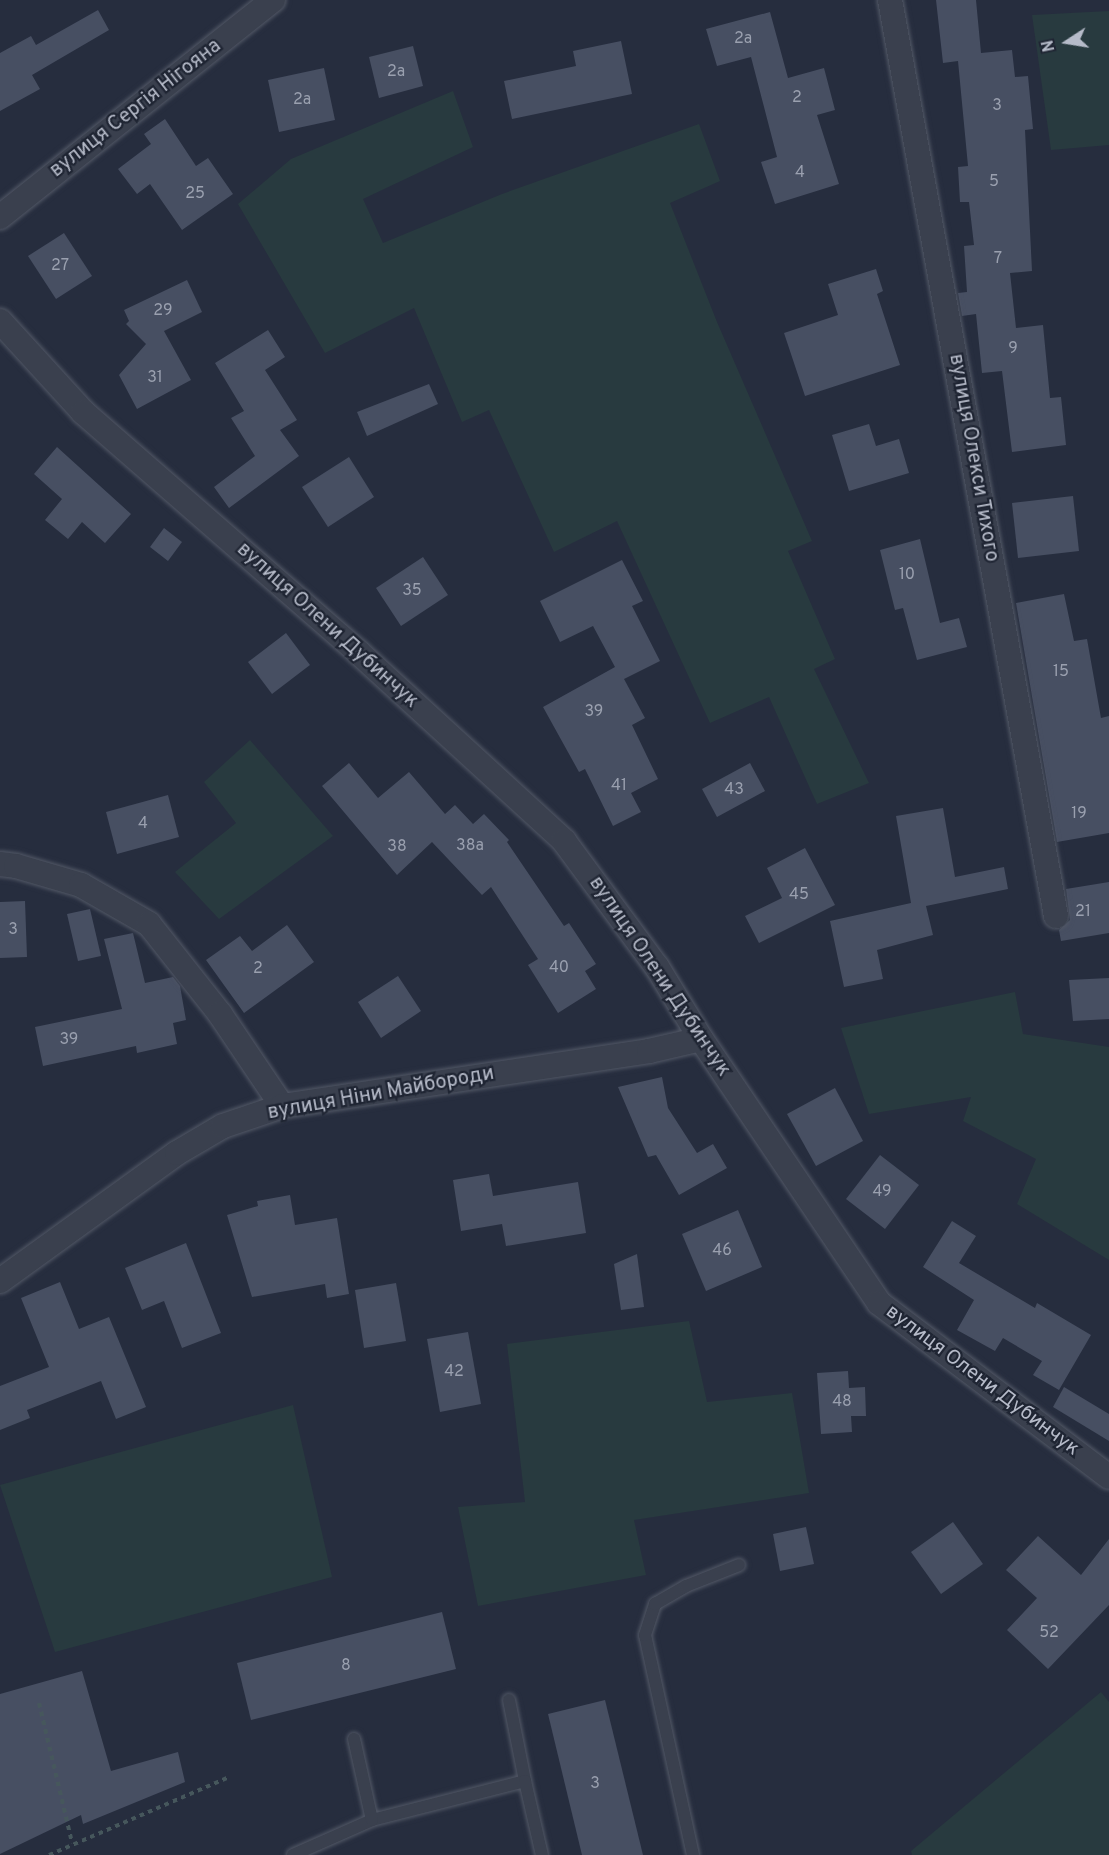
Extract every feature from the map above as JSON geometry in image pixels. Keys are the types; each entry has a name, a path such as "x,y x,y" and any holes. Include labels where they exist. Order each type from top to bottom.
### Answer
{"street":[{"name":"вулиця Сергія Нігояна","path":"0,217 273,0"},
{"name":"вулиця Олекси Тихого","path":"890,0 1056,916"},
{"name":"вулиця Олени Дубинчук","path":"0,321 83,412 358,652 564,841 657,967 701,1039 879,1303 1109,1477"},
{"path":"0,864 16,866 81,885 149,924 220,1014 282,1106"},
{"name":"вулиця Ніни Майбороди","path":"0,1281 177,1153 223,1126 282,1106 649,1051 701,1039"}],"lane":[{"path":"693,1855 645,1635 655,1604 686,1586 739,1566"},
{"path":"509,1700 542,1855"},
{"path":"354,1738 372,1820"},
{"path":"293,1855 372,1820 525,1781"}],"path":[{"path":"39,1703 72,1843"},
{"path":"49,1855 72,1843 229,1778"}],"shaded area":[{"path":"1109,11 1109,145 1051,150 1032,15"},
{"path":"453,91 473,147 363,199 383,243 502,194 699,124 720,181 670,203 717,322 812,541 788,551 835,659 814,669 869,783 817,804 769,697 710,723 617,521 554,552 489,410 462,422 414,308 325,353 238,204 291,159"},
{"path":"250,740 333,836 219,919 175,872 236,823 204,782"},
{"path":"1015,992 1023,1034 1109,1047 1109,1260 1017,1204 1036,1159 963,1121 971,1097 869,1114 841,1028"},
{"path":"689,1321 707,1402 792,1393 809,1493 634,1520 646,1575 478,1606 458,1507 525,1502 507,1344"},
{"path":"293,1405 332,1577 55,1652 0,1485"},
{"path":"1101,1692 1109,1702 1109,1855 912,1855 911,1851"}],"building":[{"path":"936,0 976,0 981,53 1012,50 1015,77 1028,76 1033,129 1025,130 1032,271 1010,273 1016,328 1043,325 1050,398 1061,397 1066,445 1012,452 1002,371 982,373 976,314 962,316 958,293 967,292 964,246 974,245 969,202 960,202 958,167 968,166 958,61 943,63"},
{"path":"98,10 109,30 32,75 40,89 0,111 0,53 31,36 36,45"},
{"path":"770,12 788,78 824,68 835,110 817,115 839,184 775,204 761,162 777,157 751,57 717,66 706,29"},
{"path":"621,41 632,94 512,119 504,81 576,66 573,51"},
{"path":"413,46 423,86 379,98 369,57"},
{"path":"324,68 335,120 279,132 268,80"},
{"path":"165,119 196,166 208,158 233,194 182,230 150,184 137,194 118,169 151,144 144,134"},
{"path":"64,233 92,276 56,299 28,256"},
{"path":"876,269 883,291 877,294 900,365 805,396 784,333 838,315 828,284"},
{"path":"187,280 202,312 164,331 191,380 137,409 119,375 146,344 126,324 129,321 124,310"},
{"path":"268,330 285,357 265,370 297,420 280,430 299,456 229,508 214,487 255,456 231,418 244,411 215,363"},
{"path":"429,384 438,404 367,436 357,412"},
{"path":"869,424 876,446 899,439 909,473 849,491 832,435"},
{"path":"57,447 131,514 105,543 82,522 68,539 45,520 62,499 34,474"},
{"path":"349,457 374,497 328,527 302,487"},
{"path":"1073,496 1079,551 1018,558 1012,503"},
{"path":"164,528 182,542 168,561 150,547"},
{"path":"920,539 940,623 959,618 967,647 917,660 903,608 895,610 880,550"},
{"path":"423,557 448,595 401,626 376,588"},
{"path":"622,560 643,601 632,606 660,661 624,679 645,718 632,725 658,779 631,793 641,812 613,826 585,769 579,772 543,707 615,667 593,626 560,642 540,601"},
{"path":"1064,594 1074,641 1087,639 1101,718 1109,716 1109,833 1057,842 1016,603"},
{"path":"286,633 310,665 272,694 248,662"},
{"path":"349,763 378,798 409,772 445,814 455,805 473,824 484,814 509,840 507,842 564,926 569,923 596,964 585,971 596,989 558,1013 528,965 538,959 491,887 482,895 432,842 397,875 322,786"},
{"path":"750,763 765,791 717,817 702,789"},
{"path":"168,795 179,837 117,854 106,812"},
{"path":"943,808 955,877 1004,867 1008,889 926,906 933,935 877,950 883,979 844,987 830,921 911,903 896,816"},
{"path":"805,848 835,905 759,943 745,916 782,898 767,868"},
{"path":"1109,882 1109,933 1061,941 1059,930 1070,920 1066,889"},
{"path":"25,901 27,957 0,958 0,902"},
{"path":"90,909 101,956 78,961 67,914"},
{"path":"287,925 314,962 244,1013 206,960 240,936 252,951"},
{"path":"133,933 145,983 173,977 180,986 186,1020 173,1023 177,1044 137,1053 136,1046 43,1066 35,1027 122,1009 104,939"},
{"path":"398,976 421,1011 381,1038 358,1002"},
{"path":"1109,978 1109,1019 1073,1021 1069,980"},
{"path":"662,1077 668,1108 697,1153 713,1144 727,1168 679,1195 656,1155 648,1157 618,1087"},
{"path":"835,1088 863,1141 816,1166 787,1114"},
{"path":"880,1155 919,1185 885,1229 846,1199"},
{"path":"489,1174 493,1196 578,1182 586,1233 506,1246 502,1224 461,1231 453,1180"},
{"path":"290,1195 295,1225 337,1218 349,1294 327,1298 325,1284 252,1297 227,1215 258,1206 257,1201"},
{"path":"738,1210 762,1267 706,1291 682,1234"},
{"path":"952,1221 976,1236 959,1263 1035,1308 1037,1303 1091,1335 1059,1390 1033,1375 1042,1361 1003,1338 995,1351 957,1330 974,1300 923,1267"},
{"path":"186,1243 221,1333 182,1348 164,1301 142,1310 125,1268"},
{"path":"637,1254 644,1307 621,1310 614,1264"},
{"path":"60,1282 79,1329 109,1317 146,1407 116,1419 101,1381 27,1410 30,1418 0,1430 0,1386 49,1367 21,1298"},
{"path":"396,1283 406,1341 364,1348 355,1290"},
{"path":"468,1332 481,1404 440,1412 427,1339"},
{"path":"848,1371 849,1388 865,1387 866,1416 851,1416 852,1432 821,1434 817,1373"},
{"path":"1064,1387 1109,1414 1109,1441 1053,1407"},
{"path":"953,1522 983,1564 941,1594 911,1552"},
{"path":"806,1527 814,1564 780,1571 773,1534"},
{"path":"1038,1536 1081,1575 1109,1539 1109,1605 1048,1669 1007,1630 1037,1598 1006,1570"},
{"path":"442,1612 456,1669 251,1720 237,1663"},
{"path":"82,1671 111,1771 178,1752 185,1782 83,1824 81,1815 0,1854 0,1694"},
{"path":"605,1700 643,1855 582,1855 548,1714"}]}
